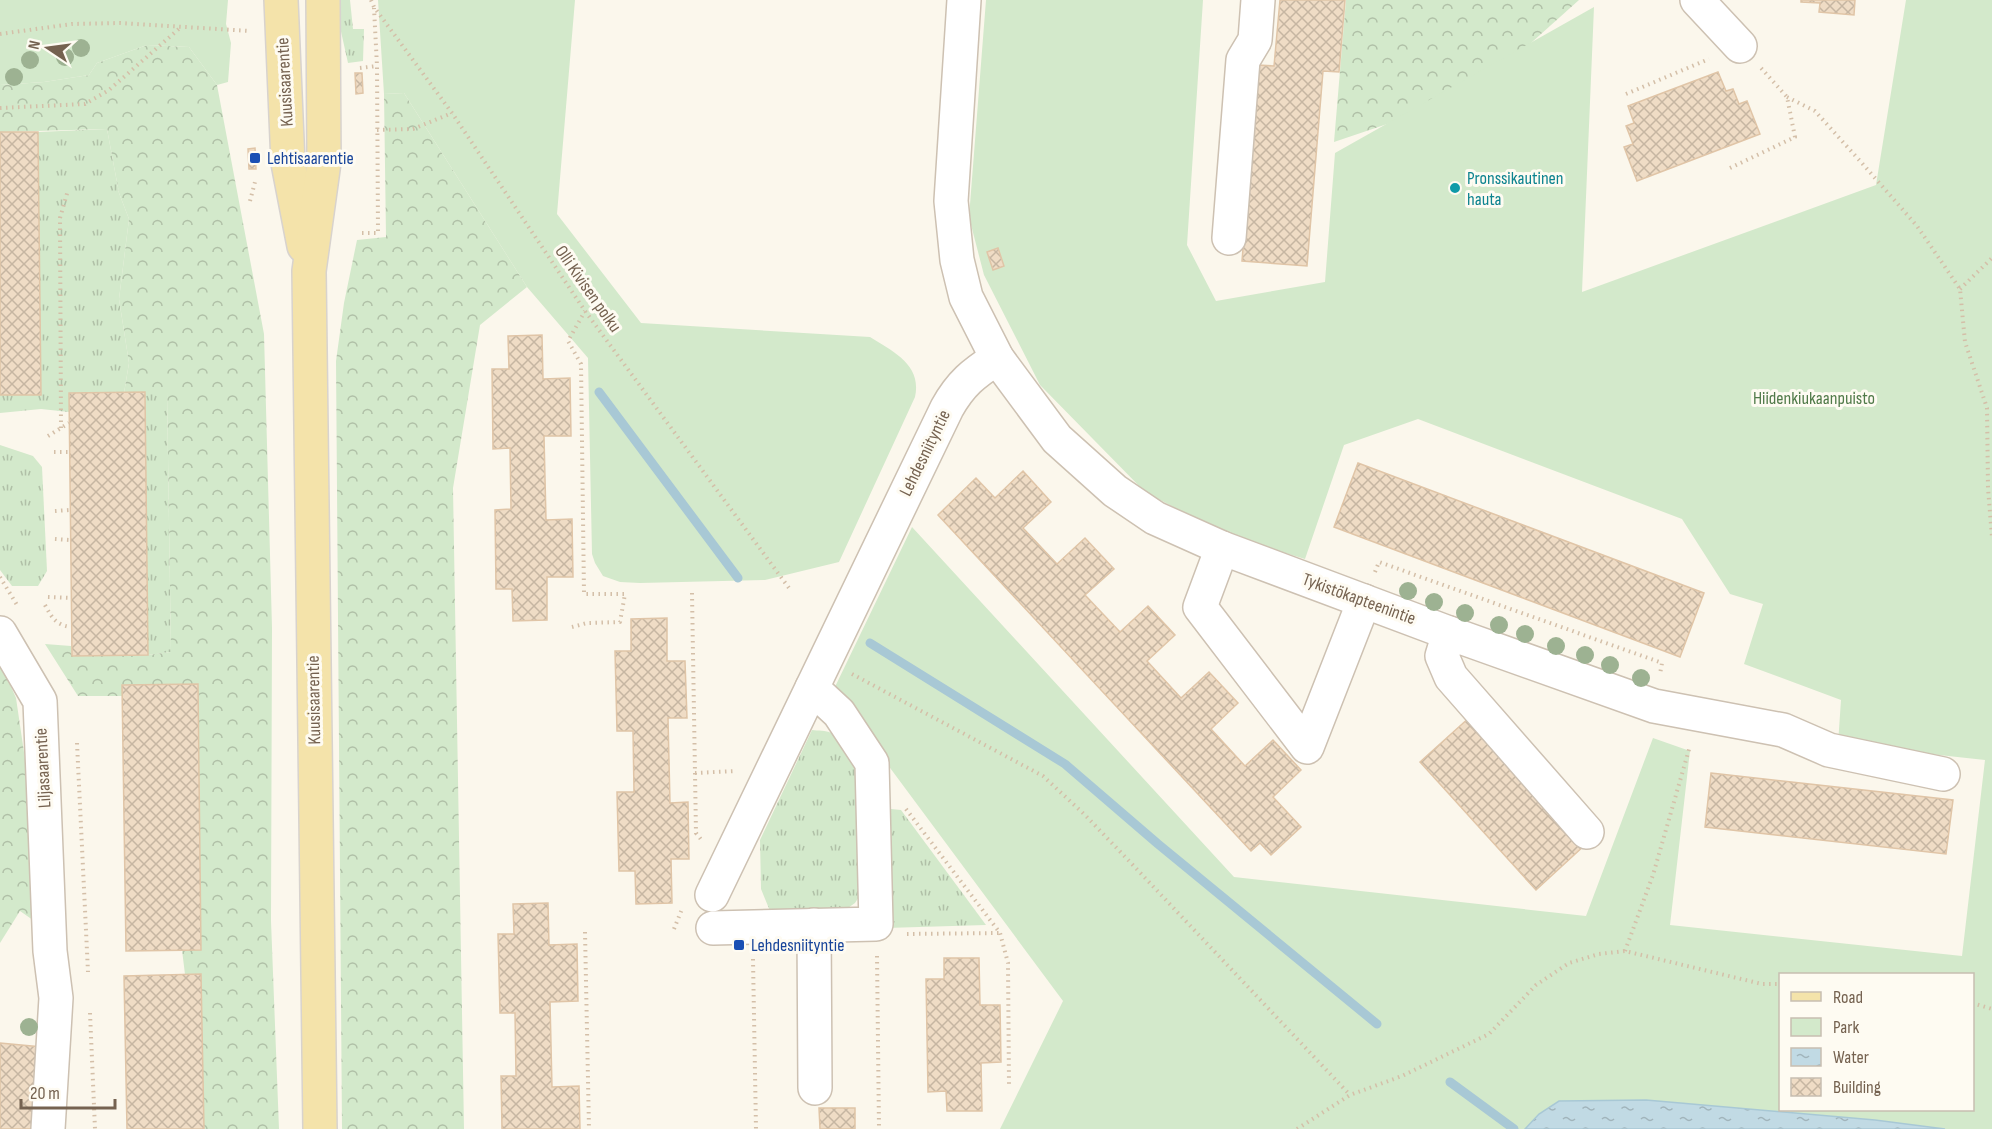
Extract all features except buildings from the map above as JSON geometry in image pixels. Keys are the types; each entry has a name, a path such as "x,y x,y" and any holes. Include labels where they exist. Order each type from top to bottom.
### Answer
{"main road":[{"name":"Kuusisaarentie","path":"281,0 288,163 309,271"},
{"name":"Kuusisaarentie","path":"320,1129 309,271 324,162 323,0"}],"street":[{"path":"964,0 951,201 957,260 966,297 997,358"},
{"path":"1229,238 1244,60 1255,40 1258,0"},
{"path":"1697,0 1740,46"},
{"name":"Tykistökapteenintie","path":"997,358 1057,439 1115,491 1155,518 1222,548 1449,633 1654,706 1783,730 1829,750 1943,774"},
{"name":"Lehdesniityntie","path":"712,895 947,408 966,380 997,358"},
{"path":"1222,548 1200,607 1307,747 1364,601"},
{"name":"Liljasaarentie","path":"0,633 40,701 50,951 56,998 48,1129"},
{"path":"1449,633 1442,656 1451,677 1587,832"},
{"path":"713,928 814,926 876,929 872,763 839,713 818,674"},
{"path":"814,926 815,1088"}],"path":[{"name":"Olli Kivisen polku","path":"371,0 452,113 585,311 789,588"},
{"path":"362,233 378,233 377,66 374,7"},
{"path":"0,34 72,24 120,23 243,31"},
{"path":"0,108 85,104 109,90 181,27"},
{"path":"1626,94 1740,46 1787,97 1815,111 1917,226 1960,289 1965,342 1987,408 1988,488 1992,537"},
{"path":"360,68 377,66"},
{"path":"1730,168 1796,137 1787,97"},
{"path":"377,130 413,129 452,113"},
{"path":"250,201 255,182"},
{"path":"61,428 60,218 68,190"},
{"path":"1960,289 1992,258"},
{"path":"572,627 587,623 620,622 625,594 584,594 581,364 568,341 585,311"},
{"path":"48,436 69,423"},
{"path":"54,452 69,452"},
{"path":"55,511 70,510"},
{"path":"55,539 70,540"},
{"path":"1364,601 1379,562 1662,663 1654,706"},
{"path":"692,593 696,833 709,850 727,861"},
{"path":"48,597 70,598"},
{"path":"45,605 59,625 71,627"},
{"path":"818,674 1043,776 1085,815 1350,1095"},
{"path":"1625,951 1653,875 1691,743 1705,715"},
{"path":"872,763 1000,933 1008,963 1009,1085"},
{"path":"695,772 737,771"},
{"path":"879,1129 876,929 1000,933"},
{"path":"585,932 590,1129"},
{"path":"753,949 756,1129"},
{"path":"1297,1129 1350,1095 1402,1076 1489,1034 1536,985 1569,963 1599,954 1625,951 1762,984 1779,984"},
{"path":"1974,1004 1992,1009"}],"green space":[{"path":"0,0 228,0 226,24 231,43 228,82 217,85 189,47 147,45 97,63 89,75 44,82 0,85"},
{"path":"334,0 350,0 353,29 364,29 363,61 348,63"},
{"path":"378,0 575,0 557,214 641,323 870,337 897,354 910,368 916,386 915,397 839,562 765,580 640,583 620,582 603,576 592,554 588,358 527,287 404,93 384,94"},
{"name":"Hiidenkiukaanpuisto","path":"986,0 1203,0 1187,245 1216,301 1325,282 1335,153 1594,7 1582,292 1876,185 1906,0 1992,0 1992,1129 1945,1129 1875,1120 1646,1100 1559,1101 1539,1114 1525,1129 1000,1129 1063,1001 833,691 912,527 1234,877 1586,916 1653,738 1690,751 1670,925 1962,956 1985,760 1838,744 1841,700 1744,664 1763,604 1730,594 1682,519 1418,419 1344,445 1305,559 1227,535 1145,492 1040,385 984,275 969,217"},
{"path":"1346,0 1579,0 1473,95 1334,142"},
{"path":"147,45 189,47 217,85 264,334 272,628 271,921 279,1129 204,1129 182,950 201,949 198,684 123,696 78,696 45,644 71,646 72,656 148,655 171,652 167,392 124,393 129,363 119,299 129,219 119,193 107,129 0,132 0,85 44,82 89,75 97,63"},
{"path":"404,93 527,287 480,325 453,488 464,1129 342,1129 336,361 344,303 357,240 386,237 384,94"},
{"path":"107,129 119,193 129,219 119,299 129,363 124,393 69,393 69,412 41,409 0,413 0,395 41,394 38,132"},
{"path":"145,392 167,392 171,652 148,655"},
{"path":"0,445 33,456 42,467 47,571 38,586 12,586 0,570"},
{"path":"0,662 16,698 25,759 36,915 40,925 20,911 0,943"},
{"path":"812,730 827,731 842,741 850,753 859,779 862,892 855,903 845,910 770,911 761,889 760,840"},
{"path":"891,809 901,810 986,925 886,928 884,812"}],"water":[{"path":"1646,1100 1875,1120 1945,1129 1525,1129 1539,1114 1559,1101"}],"waterway":[{"path":"599,392 738,578"},
{"path":"870,643 1065,764 1158,844 1377,1024"},
{"path":"1450,1082 1514,1129"}],"place":[{"name":"Lehtisaarentie","path":"255,158"},
{"name":"Pronssikautinen hauta","path":"1455,188"},
{"name":"Lehdesniityntie","path":"739,945"}]}
